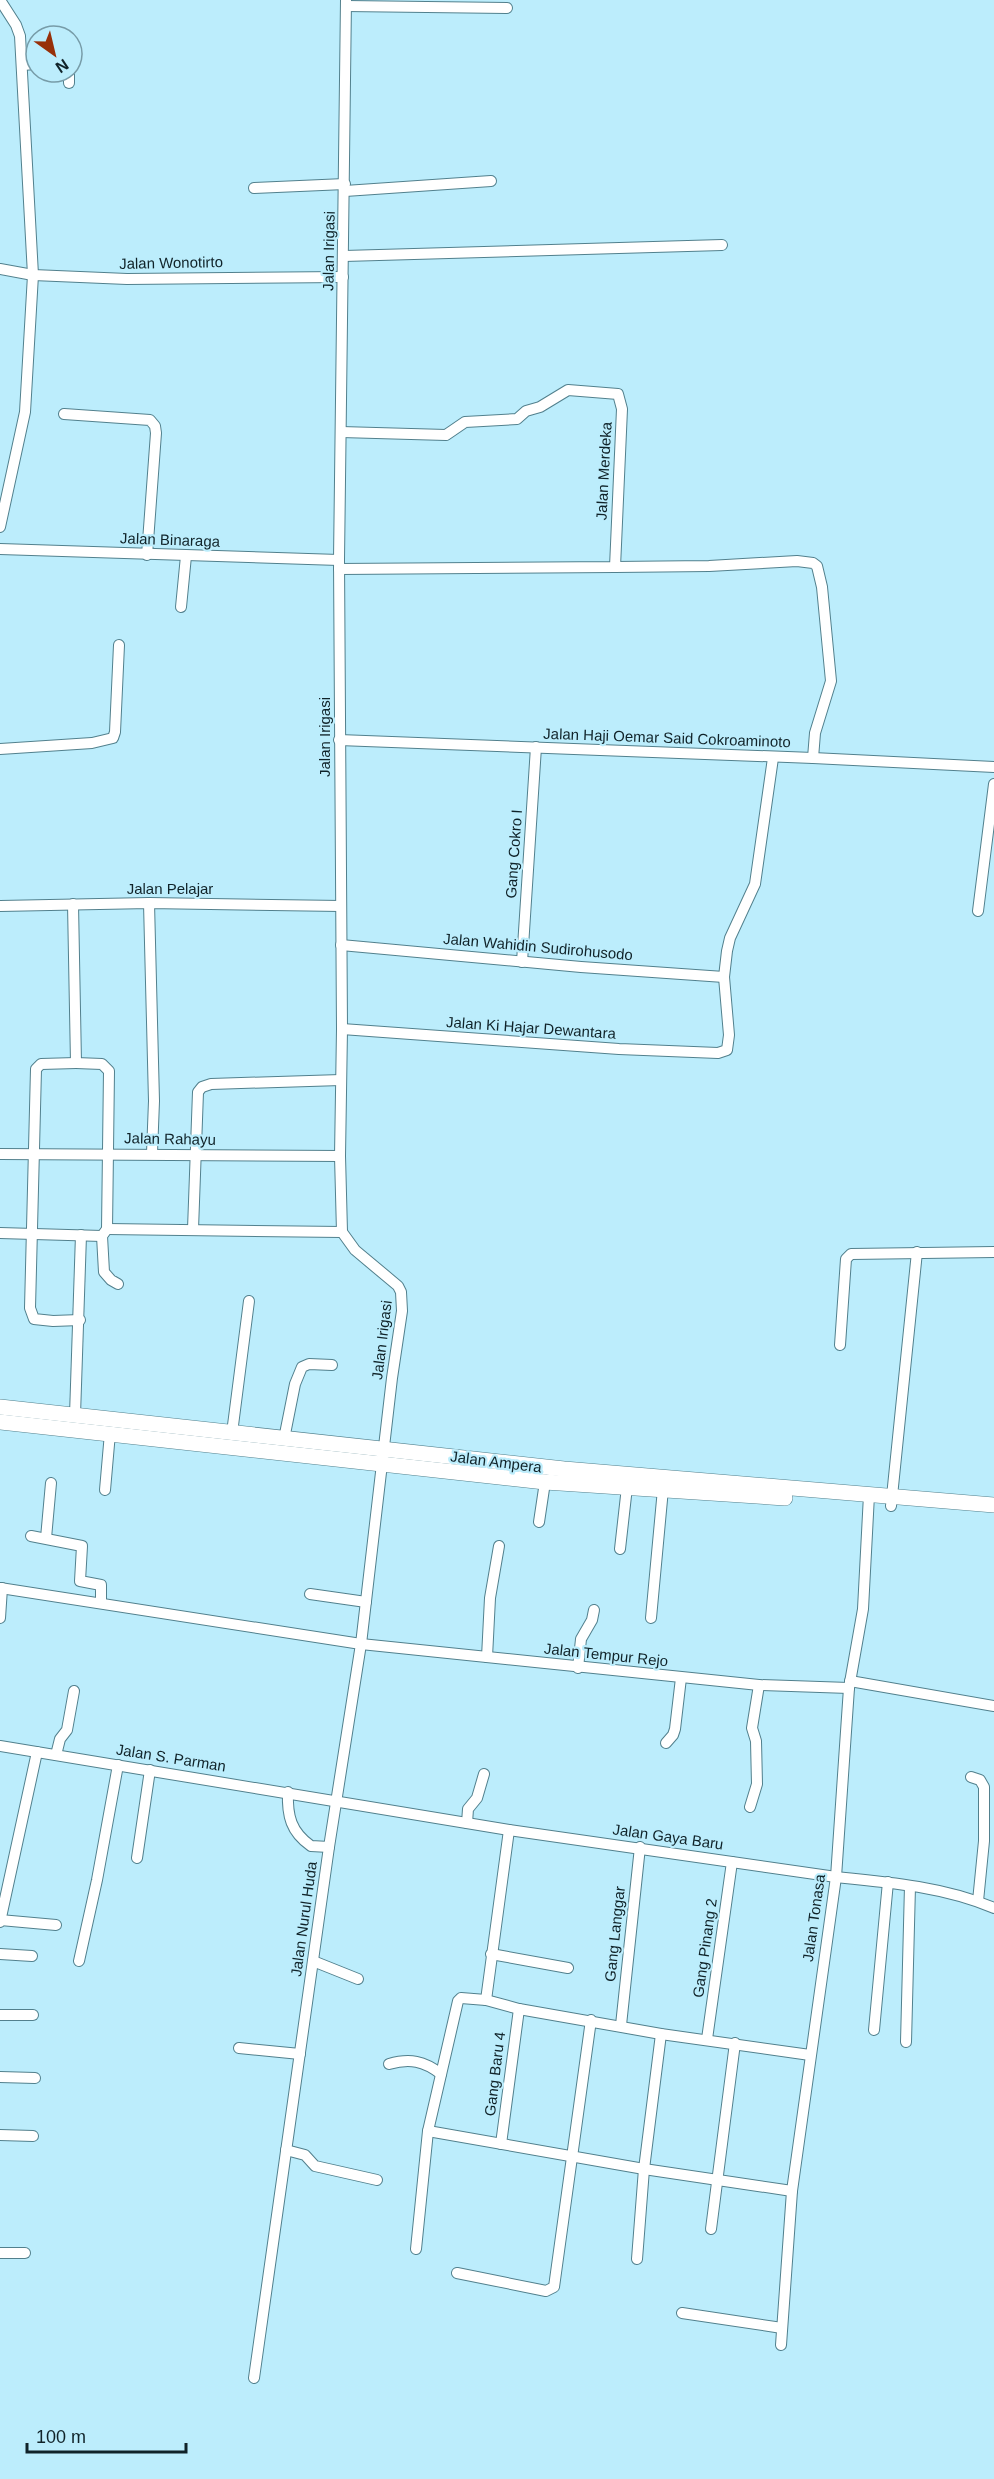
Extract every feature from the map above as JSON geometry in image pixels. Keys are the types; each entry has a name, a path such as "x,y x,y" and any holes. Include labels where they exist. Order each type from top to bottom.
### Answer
{"main road":[{"name":"Jalan Ampera","path":"0,1407 994,1514"},
{"name":"Jalan Ampera","path":"0,1422 545,1482 869,1500"},
{"name":"Jalan Ampera","path":"892,1502 994,1504"}],"street":[{"path":"0,0 16,25 20,36 33,274 25,412 0,527"},
{"path":"346,3 507,8"},
{"name":"Jalan Irigasi","path":"346,3 339,564 340,906 345,945 340,1156 342,1232 355,1250 392,1280 401,1292 402,1311 385,1449"},
{"path":"254,188 345,188 491,181"},
{"path":"344,256 722,245"},
{"name":"Jalan Wonotirto","path":"0,269 33,274 127,279 344,277"},
{"name":"Jalan Merdeka","path":"341,432 447,435 465,422 517,419 526,411 540,407 568,390 618,394 622,409 615,567"},
{"path":"64,414 150,420 155,426 147,555"},
{"name":"Jalan Binaraga","path":"0,549 339,564"},
{"path":"181,607 186,556"},
{"path":"339,564 615,567 709,566 797,561 813,563 817,566 822,587 831,681 815,733 813,758"},
{"path":"0,749 92,743 112,738 116,732 119,645"},
{"name":"Jalan Haji Oemar Said Cokroaminoto","path":"339,740 994,767"},
{"name":"Gang Cokro I","path":"522,962 536,747"},
{"path":"724,977 730,938 755,884 772,758"},
{"path":"978,911 994,784"},
{"path":"150,903 154,1101 152,1153"},
{"name":"Jalan Pelajar","path":"0,906 150,903 340,906"},
{"path":"73,904 76,1063"},
{"name":"Jalan Wahidin Sudirohusodo","path":"345,945 522,962 724,977"},
{"name":"Jalan Ki Hajar Dewantara","path":"342,1029 619,1049 718,1053 728,1050 730,1046 724,977"},
{"path":"80,1320 46,1321 34,1319 31,1316 36,1067 41,1064 102,1064 109,1071 109,1153 104,1272 118,1284"},
{"path":"193,1229 198,1092 202,1087 211,1084 341,1080"},
{"name":"Jalan Rahayu","path":"0,1155 152,1153 340,1156"},
{"path":"0,1233 33,1232 81,1235 193,1229 342,1232"},
{"path":"75,1415 80,1320 81,1235"},
{"path":"892,1502 917,1252"},
{"path":"840,1345 848,1256 854,1253 994,1252"},
{"path":"232,1433 249,1301"},
{"path":"284,1438 295,1384 302,1367 309,1364 332,1365"},
{"path":"105,1490 110,1433"},
{"name":"Jalan Nurul Huda","path":"254,2378 329,1847 345,1803 361,1644 385,1449"},
{"path":"539,1522 545,1482"},
{"path":"46,1538 51,1483"},
{"path":"620,1549 627,1487"},
{"path":"651,1618 663,1489"},
{"name":"Jalan Tonasa","path":"781,2345 792,2192 836,1877 850,1685 862,1609 869,1500"},
{"path":"31,1536 82,1546 78,1600"},
{"path":"488,1658 490,1598 499,1546"},
{"path":"80,1581 101,1585 101,1603"},
{"path":"0,1618 1,1588"},
{"name":"Jalan Tempur Rejo","path":"1,1588 361,1644 759,1685 850,1685 994,1706"},
{"path":"310,1594 366,1602"},
{"path":"578,1668 582,1639 592,1620 594,1610"},
{"path":"666,1743 675,1729 681,1678"},
{"path":"750,1807 757,1784 756,1740 752,1728 759,1685"},
{"path":"56,1755 60,1739 67,1730 74,1691"},
{"name":"Jalan S. Parman","path":"0,1746 345,1803"},
{"path":"37,1752 0,1921 57,1925"},
{"path":"79,1961 97,1880 118,1765"},
{"path":"137,1858 150,1770"},
{"path":"467,1823 468,1809 477,1798 484,1774"},
{"path":"971,1777 980,1780 984,1787 984,1841 978,1902"},
{"path":"288,1792 287,1812 300,1835 311,1846 329,1847"},
{"name":"Jalan Gaya Baru","path":"345,1803 509,1830 640,1847 836,1877 888,1882 978,1902 994,1908"},
{"path":"486,2000 509,1830"},
{"name":"Gang Langgar","path":"621,2025 640,1847"},
{"name":"Gang Pinang 2","path":"707,2040 732,1862"},
{"path":"874,2030 888,1882"},
{"path":"906,2043 910,1886"},
{"path":"0,1954 32,1956"},
{"path":"491,1954 568,1968"},
{"path":"313,1961 358,1979"},
{"path":"416,2249 428,2131 458,2001 465,1997 661,2034 810,2055"},
{"name":"Gang Baru 4","path":"501,2144 519,2008"},
{"path":"0,2015 33,2015"},
{"path":"457,2273 546,2291 554,2287 591,2020"},
{"path":"637,2259 644,2169 661,2034"},
{"path":"711,2229 735,2043"},
{"path":"239,2048 300,2054"},
{"path":"389,2064 406,2060 423,2062 441,2074"},
{"path":"0,2077 35,2078"},
{"path":"428,2131 792,2192"},
{"path":"0,2135 33,2136"},
{"path":"286,2150 305,2155 315,2166 377,2180"},
{"path":"0,2253 25,2253"},
{"path":"682,2313 782,2328"}]}
